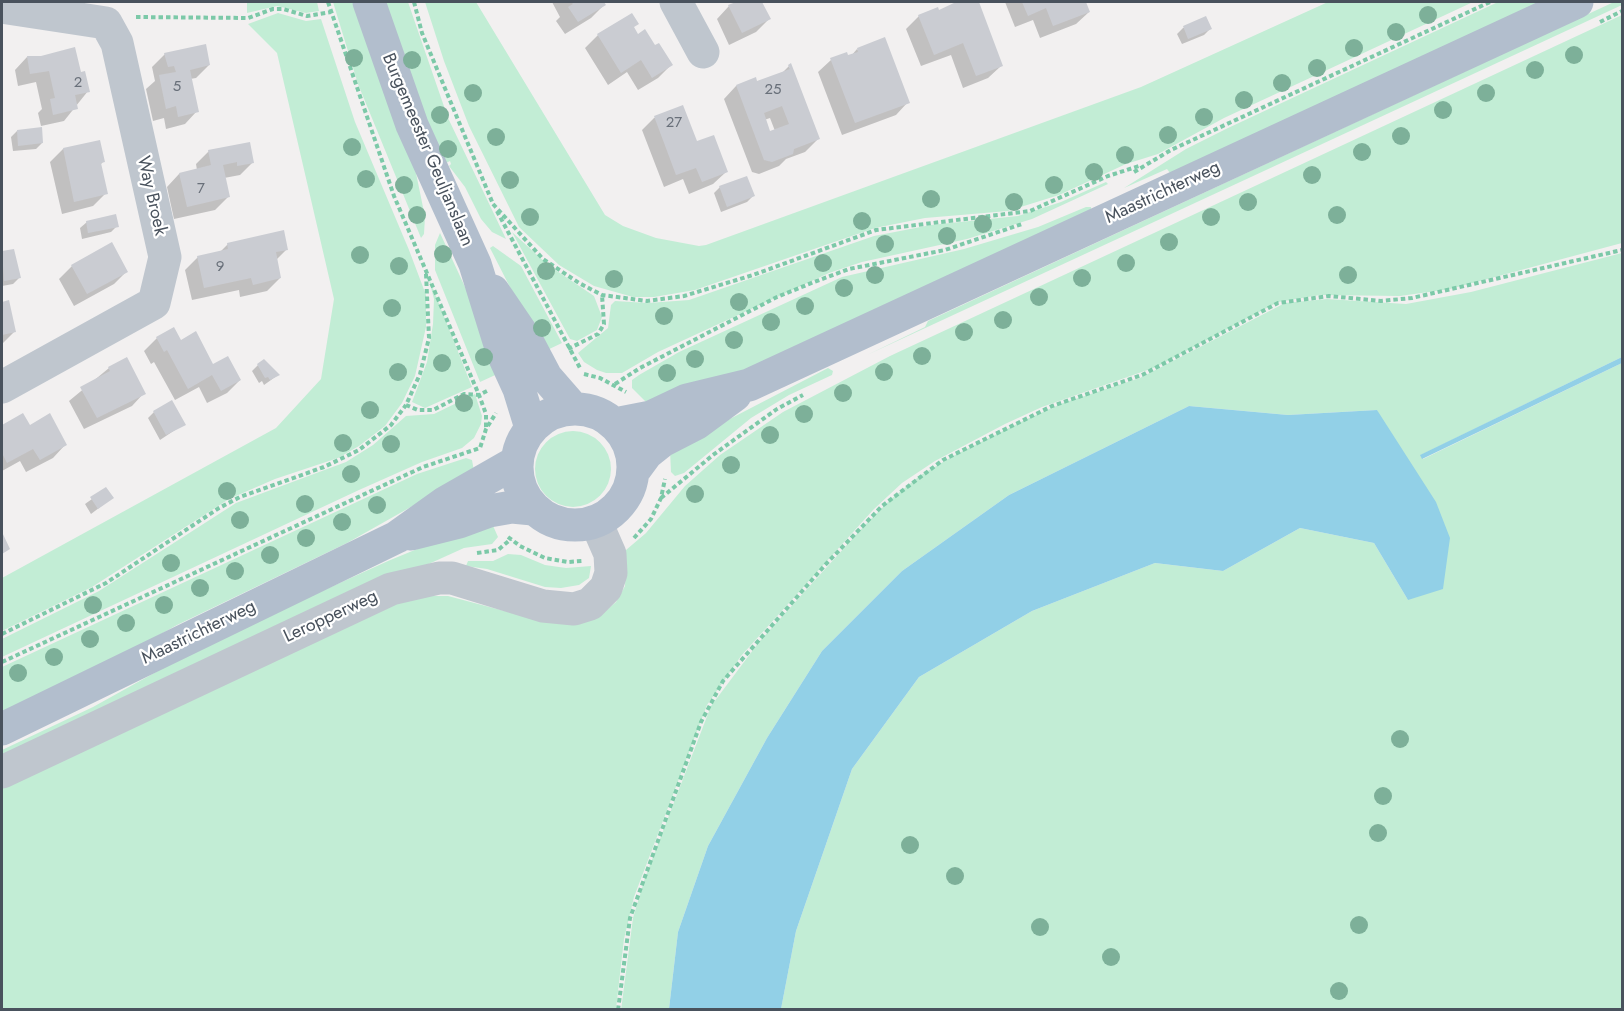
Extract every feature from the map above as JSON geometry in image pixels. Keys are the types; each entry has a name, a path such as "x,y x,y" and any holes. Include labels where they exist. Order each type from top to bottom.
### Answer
{"main road":[{"name":"Burgemeester Geuljanslaan","path":"369,2 412,126 475,264 527,341 532,383 531,428"},
{"name":"Maastrichterweg","path":"615,424 651,417 687,400 749,385 1577,2"},
{"name":"Burgemeester Geuljanslaan","path":"532,383 573,408"},
{"name":"Maastrichterweg","path":"633,472 647,453 662,441 697,423 749,385"},
{"path":"573,408 600,414 615,424 630,446 633,472 623,500 610,514 596,522 568,526 554,522 533,509 520,489 516,462 523,439 531,428 547,415 573,408"},
{"name":"Maastrichterweg","path":"2,729 398,537 446,502 516,462"},
{"name":"Maastrichterweg","path":"398,537 459,522 489,511 512,507 533,509"}],"street":[{"path":"676,2 703,52"},
{"path":"2,7 106,23"},
{"name":"Way Broek","path":"2,387 154,303 165,257 117,43 106,23"},
{"name":"Leropperweg","path":"2,772 391,590 452,578 543,606 583,607 600,595 609,582 610,554 596,522"}],"path":[{"path":"328,2 394,196 486,414 486,429"},
{"path":"414,2 422,33 494,204 583,374"},
{"path":"494,204 543,259 602,295 647,301 684,296 743,278 876,230 1030,211 1108,176 1143,165 1490,2"},
{"path":"106,23 136,17 248,18 273,9 291,10 306,16 332,12"},
{"path":"1128,177 1143,165"},
{"path":"2,662 423,467 480,448 486,429 501,405 532,383 583,374 615,384 640,368 777,297 814,282 849,269 945,250 1026,223"},
{"path":"618,1010 630,918 701,722 723,681 826,564 882,506 934,466 1052,405 1142,375 1278,303 1329,296 1381,301 1412,297 1623,250"},
{"path":"2,634 106,583 219,508 262,488 324,467 359,450 391,425 406,405"},
{"path":"610,554 639,534 651,519 661,498"}],"green space":[{"path":"247,2 317,2 319,11 306,13 277,6 247,13"},
{"path":"333,2 357,2 416,173 425,217 424,234 421,238 358,84"},
{"path":"384,2 408,2 448,118 506,239 492,232 481,219 465,187 449,166 450,161 446,163 434,144"},
{"path":"425,2 476,2 605,215 623,226 656,238 699,246 1141,87 1328,2 1473,2 1224,118 1158,154 1126,164 1059,195 1008,211 925,218 875,228 695,290 654,297 633,297 594,286 559,265 519,227 469,126 444,61"},
{"path":"1498,2 1540,2 1170,173 1167,169 1124,188 1186,149 1228,128"},
{"path":"1614,2 1622,2 1622,5 867,355 925,327 928,321"},
{"path":"278,13 306,21 321,19 355,122 426,295 426,327 415,376 402,403 385,426 359,446 338,458 275,479 229,499 92,587 2,631 2,578 276,428 321,379 334,299 277,53 248,24"},
{"path":"1622,15 1622,243 1450,289 1400,296 1320,295 1278,302 1156,367 1042,407 1005,424 935,461 902,483 873,510 741,656 707,705 634,897 624,939 616,1009 2,1009 2,783 362,614 420,596 448,596 550,623 577,623 603,613 616,602 625,586 626,550 646,533 685,486 720,455 783,412 890,356"},
{"path":"1106,182 1108,184 1032,219 967,239 862,262 829,273 658,352 622,373 606,373 597,370 584,362 578,353 608,328 611,305 615,301 648,303 689,300 874,236 931,225 1018,216 1061,202"},
{"path":"1091,207 1091,210 751,367 652,408 632,388 632,380 679,352 842,277 964,249 1038,227"},
{"path":"512,232 548,265 594,296 602,317 597,330 577,341 570,339"},
{"path":"440,233 504,371 480,382 435,270 435,245"},
{"path":"493,246 521,266 562,343 543,352 490,248"},
{"path":"1622,253 1622,357 1421,455 1423,459 1622,363 1622,1009 781,1009 796,931 852,769 919,677 1032,611 1155,563 1223,571 1300,528 1374,543 1408,600 1377,410 1288,415 1189,406 1009,495 902,571 822,651 767,738 708,846 678,932 669,1009 621,1010 633,918 645,878 711,706 759,642 864,526 891,499 921,475 955,455 1063,403 1140,378 1285,303 1327,299 1406,304 1471,292"},
{"path":"428,276 472,387 425,408 412,402 427,362 433,324 434,299"},
{"path":"828,368 833,371 832,375 789,395 751,418 684,473 675,476 671,472 670,450"},
{"path":"475,394 482,416 481,424 474,438 462,448 422,462 359,490 2,657 2,639 99,591 236,503 346,462 373,445 406,416 434,414"},
{"path":"573,431 587,434 600,442 608,455 611,469 608,483 600,496 587,504 573,507 559,504 546,496 538,483 535,469 538,455 546,442 559,434"},
{"path":"466,458 472,460 475,477 425,499 347,543 177,625 83,678 2,717 2,667 417,474"},
{"path":"490,519 498,537 492,544 464,548 2,757 2,750 93,707 210,642 388,561"},
{"path":"508,554 521,555 545,565 566,568 591,566 589,578 579,585 561,588 545,587 487,569 466,566 468,561 493,561"}],"water":[{"path":"1622,357 1622,363 1422,459 1420,455"},
{"path":"1189,406 1288,415 1377,410 1436,502 1450,538 1443,589 1408,600 1374,543 1300,528 1223,571 1155,563 1032,611 919,677 852,769 796,931 781,1009 669,1009 678,932 708,846 767,738 822,651 902,571 1009,495"}],"building":[{"path":"571,2 604,2 606,5 578,22 568,7 573,4"},
{"path":"736,2 762,2 771,19 742,33 728,5"},
{"path":"956,2 979,2 1003,66 976,76 963,43 934,55 918,15 938,7 939,10"},
{"path":"1022,2 1086,2 1090,12 1053,26 1046,8 1028,16"},
{"path":"632,13 639,24 634,27 638,34 645,29 655,45 659,43 673,65 652,78 641,60 621,73 597,34"},
{"path":"1206,16 1212,29 1188,39 1183,26"},
{"path":"885,37 910,103 855,123 830,58 847,52 848,55 858,52 857,48"},
{"path":"206,44 210,65 190,70 199,112 178,117 176,106 166,109 159,75 176,72 174,66 168,67 164,53"},
{"path":"75,47 81,72 85,71 90,92 75,95 78,109 53,115 50,99 55,98 49,71 30,74 27,56 41,56"},
{"path":"791,63 820,139 794,149 793,154 772,162 764,160 736,85 756,77 757,81 790,69 788,65","holes":["782,106 789,124 770,131 764,113"]},
{"path":"683,105 697,141 714,135 728,172 702,182 696,168 676,175 654,116"},
{"path":"42,127 43,143 18,146 17,130"},
{"path":"100,140 105,162 101,163 108,194 74,202 63,148"},
{"path":"250,142 254,163 237,166 237,162 223,165 230,197 187,207 179,173 211,165 208,150"},
{"path":"747,176 755,196 727,207 719,186"},
{"path":"116,214 119,227 88,233 86,221"},
{"path":"284,230 288,250 276,252 281,278 253,285 251,278 204,288 197,256 228,249 227,243"},
{"path":"112,242 128,272 87,294 71,265"},
{"path":"14,249 21,278 4,281 2,251"},
{"path":"9,300 16,332 2,335 2,302"},
{"path":"174,327 181,340 196,331 213,364 228,356 241,380 221,391 212,375 188,389 167,350 164,352 156,337"},
{"path":"127,357 146,394 97,418 80,387 110,371 108,367"},
{"path":"264,359 280,375 270,380 268,377 265,378 257,364"},
{"path":"172,400 186,425 166,435 153,411"},
{"path":"23,413 30,425 50,413 67,445 40,460 33,449 7,463 2,453 2,425"},
{"path":"106,487 114,498 98,509 90,497"},
{"path":"2,532 10,549 2,554"}]}
